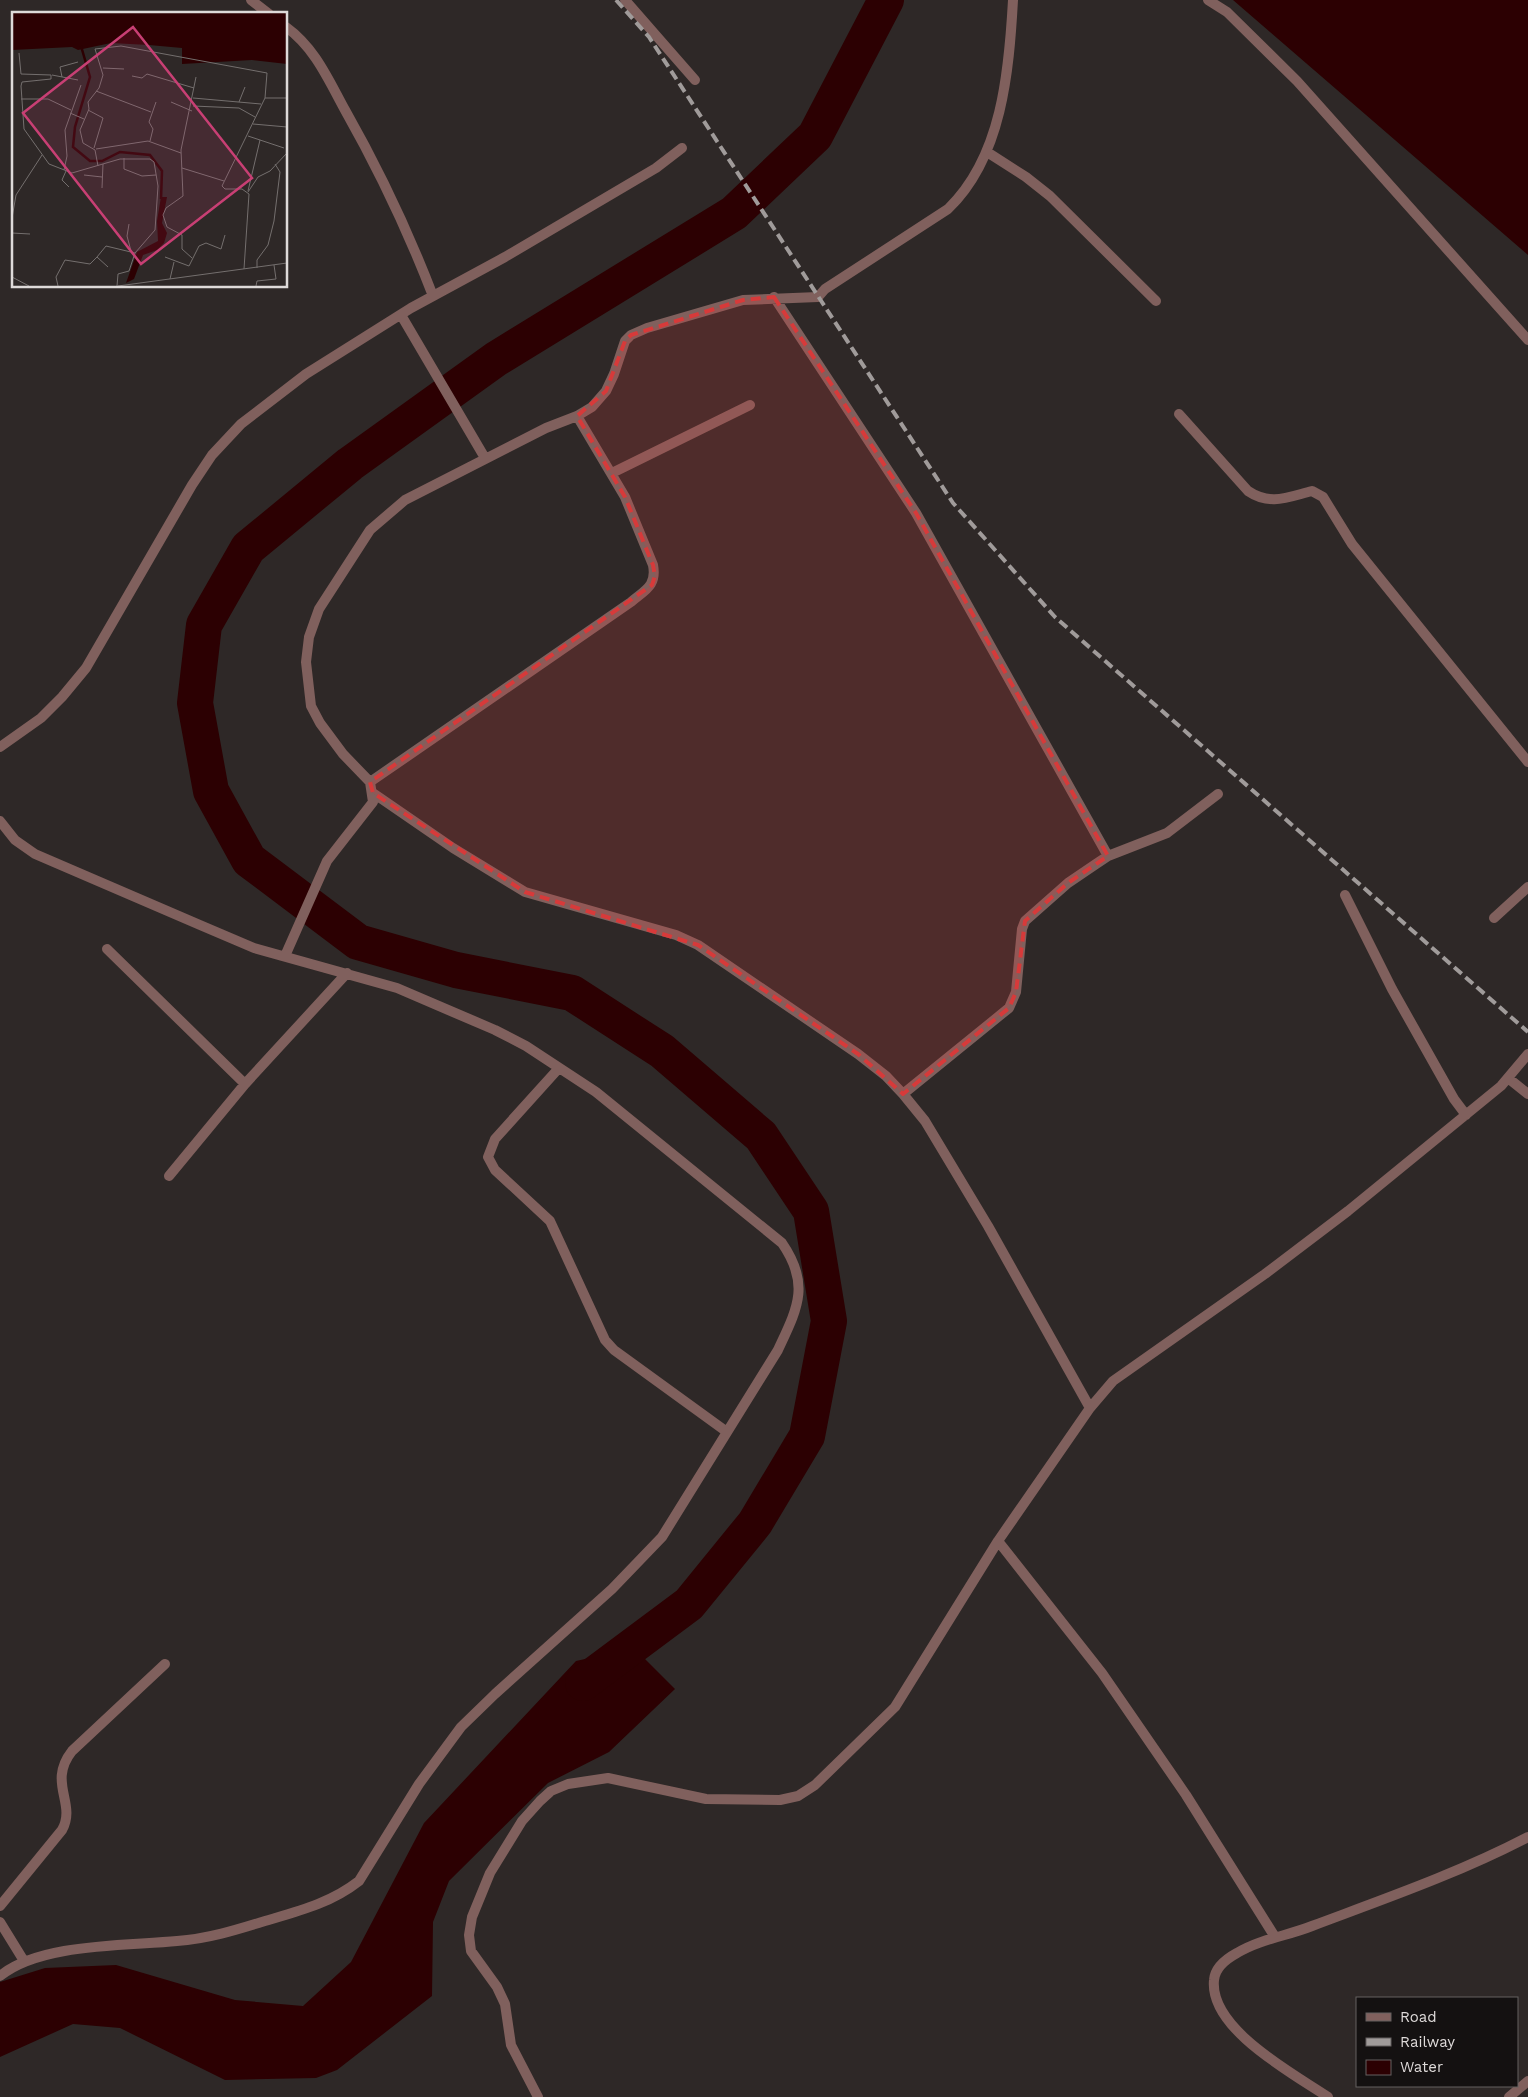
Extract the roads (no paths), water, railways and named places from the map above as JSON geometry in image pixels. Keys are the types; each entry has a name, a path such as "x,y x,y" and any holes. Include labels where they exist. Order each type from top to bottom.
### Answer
{"street":[{"path":"251,0 266,12"},
{"path":"625,0 695,80"},
{"path":"285,956 328,861 373,802 374,793 370,782 343,754 320,723 312,706 306,662 309,637 319,609 370,530 405,500 485,458 546,428 577,416 592,407 606,391 625,341 631,335 647,328 743,300 774,297 818,297 825,289 948,209 965,192 987,152 999,112 1007,63 1013,0"},
{"path":"1208,0 1226,12 1297,81 1528,340"},
{"path":"288,29 307,44 365,145 402,217 433,296"},
{"path":"0,748 41,718 62,697 86,668 192,485 212,455 262,406 306,374 401,315 656,168 682,148"},
{"path":"987,152 1026,176 1050,196 1156,301"},
{"path":"774,297 916,513 1108,856"},
{"path":"401,315 485,458"},
{"path":"612,474 750,405"},
{"path":"1179,414 1248,491 1258,498 1272,500 1312,491 1323,497 1352,544 1528,762"},
{"path":"370,782 631,602 652,585 655,576 653,565 625,497 577,416"},
{"path":"374,793 453,848 525,892 676,935 698,944 858,1054 886,1076 925,1121 988,1226 1090,1408"},
{"path":"903,1094 1009,1008 1016,992 1022,929 1025,921 1068,883 1108,856 1167,832 1218,794"},
{"path":"0,821 14,840 35,854 254,948 397,988 486,1026 526,1046 596,1092 782,1243 794,1260 799,1280 798,1300 793,1318 778,1350 662,1536 612,1590 495,1694 461,1727 419,1784 359,1881 346,1892 320,1904 200,1939 92,1948 24,1961 0,1976"},
{"path":"1494,918 1528,887"},
{"path":"1345,895 1392,989 1454,1099 1466,1115"},
{"path":"107,949 244,1084"},
{"path":"169,1176 244,1084 347,973"},
{"path":"538,2097 511,2046 505,2004 497,1987 471,1951 469,1935 472,1917 490,1873 522,1821 551,1791 585,1780 608,1778 706,1799 780,1800 798,1796 815,1785 895,1707 998,1541 1090,1408 1113,1382 1288,1257 1348,1211 1466,1115 1508,1078 1528,1054"},
{"path":"559,1068 495,1139 488,1158 495,1170 550,1221 604,1340 614,1350 727,1432"},
{"path":"1508,1078 1528,1094"},
{"path":"998,1541 1113,1690 1186,1795 1275,1937"},
{"path":"0,1906 62,1830 67,1821 61,1771 64,1761 72,1751 165,1664"},
{"path":"1328,2097 1238,2034 1224,2014 1215,1995 1214,1980 1217,1969 1222,1963 1258,1942 1309,1927 1492,1856 1528,1837"},
{"path":"0,1922 24,1961"},
{"path":"1508,2097 1528,2081"}],"water":[{"path":"1233,0 1528,0 1528,255"},
{"path":"621,1651 644,1658 675,1689 609,1752 548,1783 449,1881 433,1922 432,1996 337,2070 316,2078 225,2080 120,2028 73,2024 0,2057 0,1982 45,1968 116,1965 235,2000 303,2006 351,1962 424,1823 576,1661"}],"waterway":[{"path":"583,1683 689,1604 755,1523 807,1436 829,1321 811,1211 761,1136 662,1051 572,993 456,970 358,942 249,860 211,791 195,703 204,625 248,548 350,464 496,359 734,213 815,136 886,0"}],"railway":[{"path":"616,0 649,37 953,503 1055,617 1528,1032"}]}
